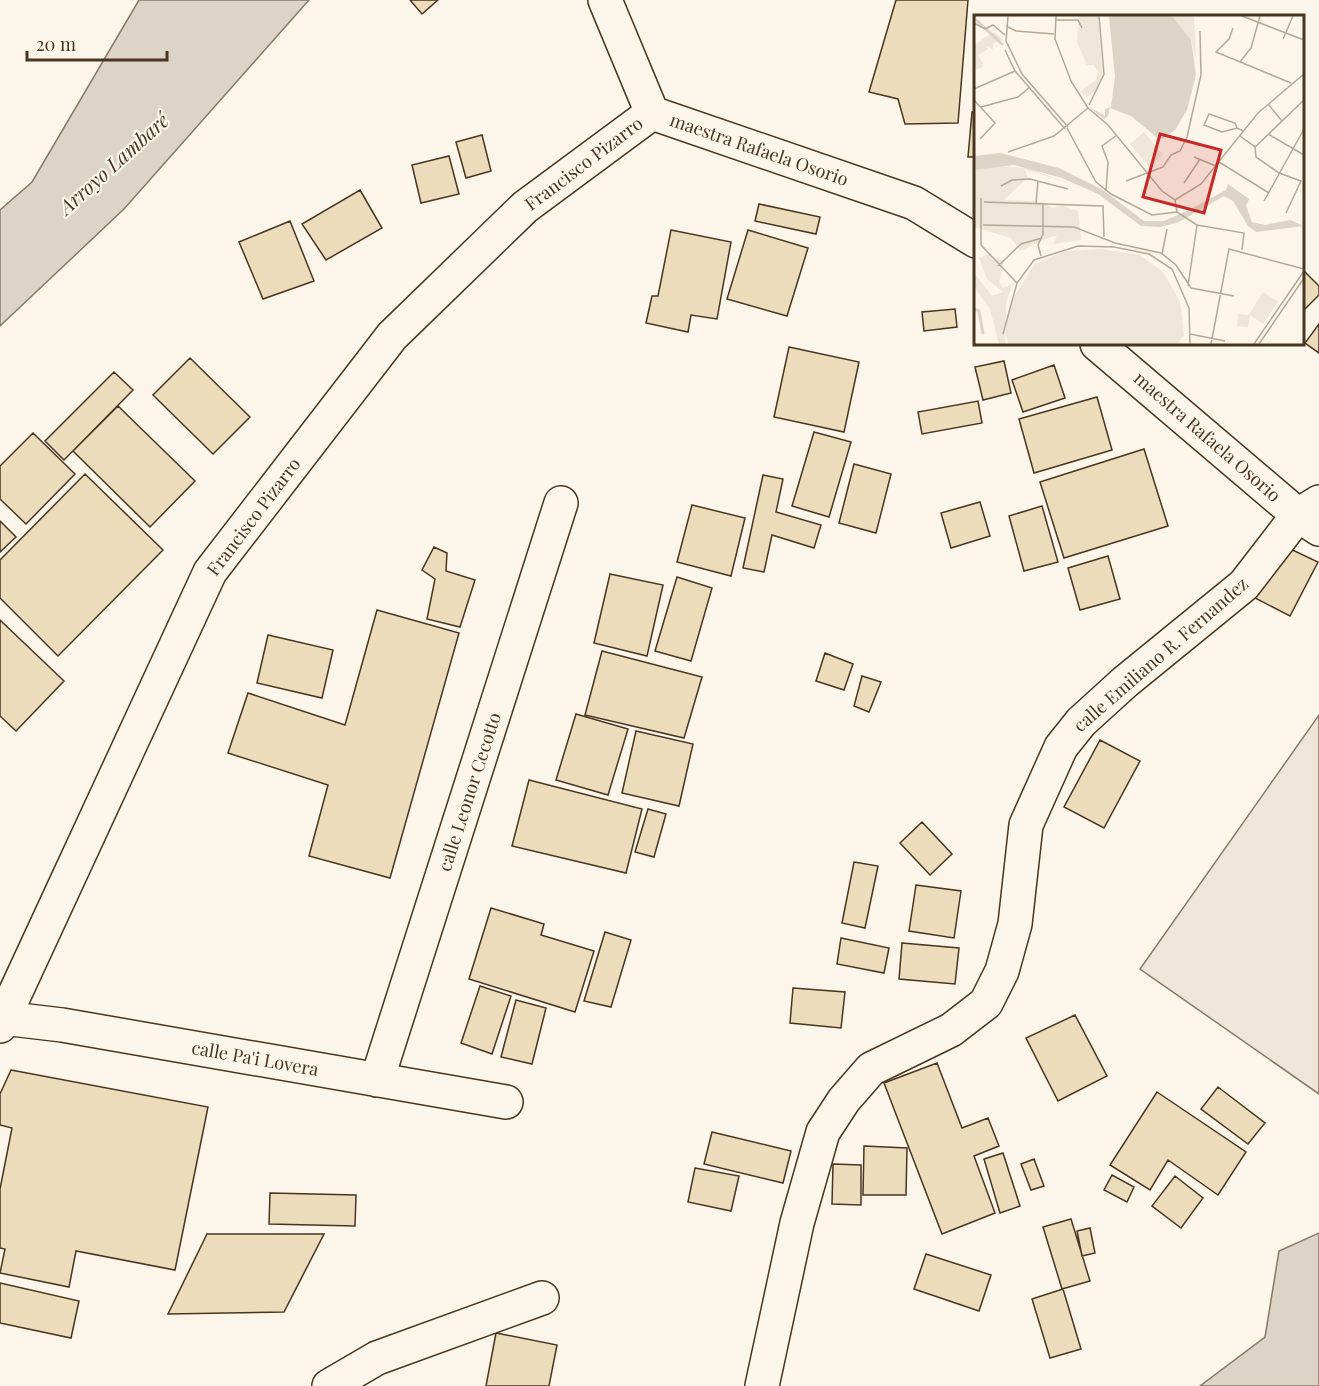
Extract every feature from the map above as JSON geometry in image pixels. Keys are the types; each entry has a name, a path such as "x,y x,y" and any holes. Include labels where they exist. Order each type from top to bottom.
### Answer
{"street":[{"name":"maestra Rafaela Osorio","path":"605,0 652,113 914,203 974,240"},
{"name":"Francisco Pizarro","path":"2,1022 210,572 392,336 525,207 652,113"},
{"name":"maestra Rafaela Osorio","path":"1098,345 1312,515"},
{"name":"calle Leonor Cecotto","path":"377,1080 561,503"},
{"name":"calle Emiliano R. Fernandez","path":"762,1386 797,1223 824,1132 844,1100 871,1068 951,1030 986,1004 1002,971 1015,924 1026,825 1061,747 1081,722 1125,682 1245,585 1312,515"},
{"name":"calle Pa'i Lovera","path":"2,1022 62,1025 506,1102"},
{"path":"329,1386 377,1358 542,1298"}],"shaded area":[{"path":"1319,715 1319,1094 1140,969"}],"water":[{"name":"Arroyo Lambaré","path":"139,0 309,0 124,209 0,326 0,210 32,182"},
{"path":"1319,1233 1319,1386 1200,1386 1265,1337 1279,1251"}],"building":[{"path":"410,0 438,0 422,14"},
{"path":"896,0 968,0 958,123 905,124 898,99 869,92"},
{"path":"972,112 974,112 974,157 968,157"},
{"path":"482,135 491,171 466,178 456,142"},
{"path":"449,156 459,194 421,203 412,165"},
{"path":"360,190 382,228 326,260 302,224"},
{"path":"759,204 820,217 816,234 755,221"},
{"path":"290,221 314,281 263,299 239,242"},
{"path":"671,230 731,242 717,319 691,315 688,332 646,323 652,296 658,296"},
{"path":"748,230 808,248 787,316 727,299"},
{"path":"1304,271 1319,286 1319,295 1304,310"},
{"path":"955,309 957,327 924,331 922,312"},
{"path":"1319,324 1319,353 1305,343"},
{"path":"789,347 859,362 844,432 774,417"},
{"path":"190,358 250,417 213,454 153,395"},
{"path":"1004,361 1011,393 983,400 975,367"},
{"path":"1054,365 1065,398 1023,412 1012,380"},
{"path":"114,372 133,390 64,460 45,441"},
{"path":"1097,397 1112,450 1034,473 1019,419"},
{"path":"978,401 982,423 922,434 918,412"},
{"path":"118,406 195,481 150,527 73,451"},
{"path":"814,432 851,442 829,517 792,506"},
{"path":"33,433 75,474 26,524 0,499 0,466"},
{"path":"1144,449 1168,526 1064,558 1040,482"},
{"path":"854,464 891,474 876,533 839,523"},
{"path":"85,474 163,550 58,656 0,598 0,560"},
{"path":"763,475 783,479 776,512 821,525 814,548 772,535 764,572 743,568"},
{"path":"980,502 990,536 951,548 941,513"},
{"path":"692,505 745,518 731,576 677,562"},
{"path":"1042,506 1058,562 1024,571 1009,516"},
{"path":"0,521 16,537 0,552"},
{"path":"1282,545 1318,562 1290,616 1255,598"},
{"path":"434,547 447,553 446,571 475,580 460,627 427,619 435,579 422,570"},
{"path":"1108,556 1120,599 1080,610 1068,568"},
{"path":"610,574 663,585 647,656 594,643"},
{"path":"677,577 712,588 691,661 655,651"},
{"path":"377,610 459,633 390,878 309,856 328,785 228,753 248,693 345,725"},
{"path":"0,620 64,681 16,731 0,716"},
{"path":"268,635 333,650 322,698 257,683"},
{"path":"602,651 702,677 684,738 585,715"},
{"path":"825,653 853,664 844,690 816,681"},
{"path":"862,676 881,682 869,712 854,706"},
{"path":"576,714 628,729 608,795 556,780"},
{"path":"636,731 693,744 679,806 622,793"},
{"path":"1100,740 1140,761 1104,828 1064,807"},
{"path":"529,780 642,809 626,873 512,846"},
{"path":"648,809 666,814 654,857 635,852"},
{"path":"922,822 952,854 930,875 900,843"},
{"path":"854,862 878,866 865,928 842,923"},
{"path":"916,885 961,891 954,938 909,931"},
{"path":"491,908 544,924 541,935 594,951 575,1012 469,979"},
{"path":"605,932 631,940 611,1007 584,1001"},
{"path":"841,938 889,948 884,973 837,964"},
{"path":"902,943 959,948 955,984 899,979"},
{"path":"480,986 511,996 492,1054 461,1043"},
{"path":"793,988 845,992 841,1028 790,1023"},
{"path":"516,1000 546,1008 532,1064 501,1057"},
{"path":"1075,1015 1107,1076 1058,1101 1026,1038"},
{"path":"937,1063 962,1128 988,1118 999,1146 974,1156 995,1213 942,1234 884,1083"},
{"path":"11,1070 208,1107 175,1270 76,1251 69,1287 0,1273 5,1249 0,1248 0,1189 12,1128 0,1125 0,1094"},
{"path":"1218,1087 1265,1123 1248,1144 1201,1109"},
{"path":"1157,1092 1246,1152 1218,1195 1168,1160 1150,1190 1110,1165"},
{"path":"712,1132 791,1151 783,1183 704,1164"},
{"path":"864,1146 907,1148 906,1195 863,1195"},
{"path":"1003,1153 1020,1206 1000,1213 984,1159"},
{"path":"1034,1159 1044,1186 1031,1190 1021,1164"},
{"path":"833,1164 861,1165 861,1205 832,1204"},
{"path":"695,1168 739,1176 731,1211 688,1202"},
{"path":"1112,1175 1134,1187 1127,1202 1104,1190"},
{"path":"1175,1176 1203,1198 1181,1228 1152,1206"},
{"path":"270,1193 356,1195 355,1226 269,1224"},
{"path":"1071,1219 1090,1281 1062,1289 1043,1227"},
{"path":"1090,1228 1095,1253 1082,1256 1077,1231"},
{"path":"207,1234 324,1234 284,1312 168,1314"},
{"path":"926,1254 991,1275 979,1311 914,1289"},
{"path":"0,1283 79,1301 71,1338 0,1323"},
{"path":"1063,1289 1081,1349 1050,1358 1032,1299"},
{"path":"496,1333 557,1345 549,1386 486,1386"}]}
